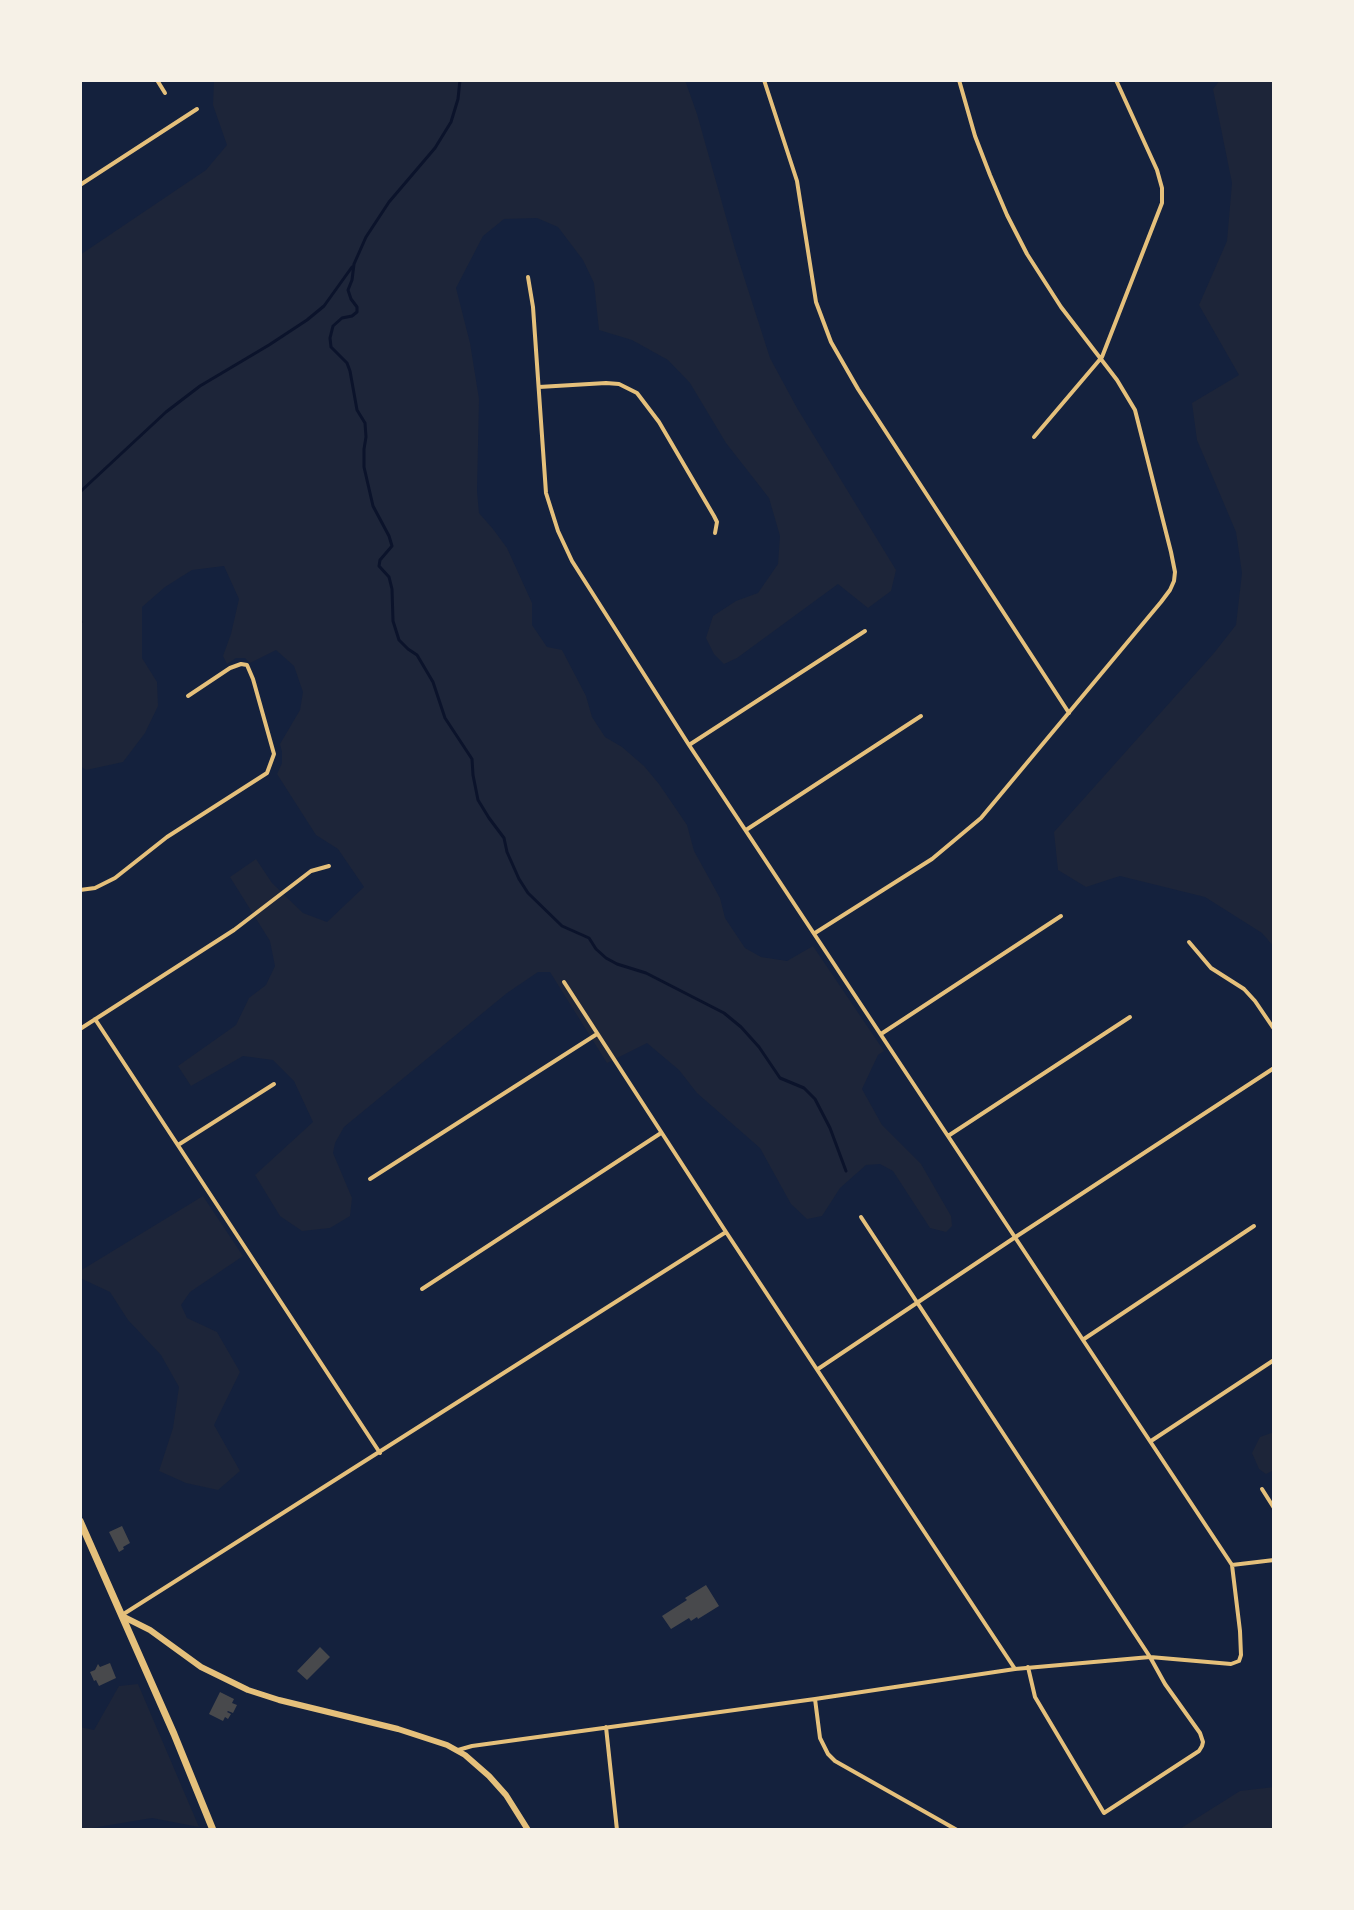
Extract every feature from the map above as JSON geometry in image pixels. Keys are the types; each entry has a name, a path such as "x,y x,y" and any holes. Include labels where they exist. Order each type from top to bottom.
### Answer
{"main road":[{"path":"80,1521 213,1830"}],"street":[{"path":"157,80 165,93"},
{"path":"764,80 797,181 816,302 831,342 858,389 1069,713"},
{"path":"815,933 932,859 972,826 1069,713 1170,590 1174,581 1171,552 1135,410 1102,357 1044,283 1007,215 975,136 959,80"},
{"path":"1034,437 1102,357 1153,229 1163,194 1157,170 1116,80"},
{"path":"80,185 197,109"},
{"path":"80,172 86,181"},
{"path":"457,1750 1028,1667 1150,1657 1231,1664 1239,1661 1242,1649 1232,1565 689,745 572,561 546,493 533,307 528,277"},
{"path":"539,387 606,383 619,384 637,393 659,422 714,516 717,522 715,533"},
{"path":"689,745 865,631"},
{"path":"80,890 95,888 115,878 167,837 267,773 274,754 247,665 230,668 188,696"},
{"path":"746,830 921,716"},
{"path":"80,1029 234,930 311,871 329,866"},
{"path":"881,1034 1061,916"},
{"path":"1189,942 1211,968 1244,989 1274,1029"},
{"path":"564,982 1015,1669"},
{"path":"948,1136 1130,1017"},
{"path":"95,1019 380,1453"},
{"path":"370,1179 597,1034"},
{"path":"818,1369 1274,1068"},
{"path":"178,1145 274,1084"},
{"path":"422,1289 662,1132"},
{"path":"861,1217 1200,1733 1202,1746 1199,1751 1104,1813 1035,1697 1028,1667"},
{"path":"1084,1339 1254,1226"},
{"path":"528,1830 506,1795 479,1766 457,1750 398,1729 248,1690 201,1667 150,1630 122,1615 726,1232"},
{"path":"1151,1441 1274,1360"},
{"path":"1262,1489 1274,1508"},
{"path":"1232,1565 1274,1560"},
{"path":"815,1699 820,1738 835,1761 957,1830"},
{"path":"606,1727 617,1830"}],"shaded area":[{"path":"214,80 685,80 770,358 896,570 891,591 868,608 838,584 737,658 724,664 714,654 706,638 713,616 736,601 758,593 778,564 780,536 769,498 726,443 690,383 668,360 632,340 599,330 594,283 583,260 558,227 537,218 504,219 483,236 456,288 470,343 479,399 479,513 507,548 532,603 532,625 547,647 562,650 586,696 592,717 605,737 644,766 687,825 694,851 720,898 725,918 745,948 761,957 787,961 813,946 884,1051 878,1055 862,1089 882,1125 921,1164 951,1216 952,1226 946,1232 930,1228 893,1171 880,1164 866,1165 840,1188 822,1216 807,1219 791,1204 760,1148 697,1093 679,1070 647,1043 607,1063 550,972 538,972 507,993 344,1127 333,1153 352,1198 350,1216 330,1228 302,1231 280,1216 255,1175 313,1122 294,1081 273,1060 243,1056 191,1086 178,1066 236,1025 249,998 266,985 275,966 270,941 230,877 256,859 272,883 303,913 327,922 364,887 338,849 316,835 277,774 282,763 280,744 300,710 303,692 294,666 276,650 250,663 245,658 236,658 227,664 223,656 239,599 224,566 192,570 142,607 142,658 157,682 158,706 145,733 123,762 86,770 80,766 80,255 206,170 227,145 213,105"},
{"path":"1220,80 1274,80 1274,947 1262,933 1205,897 1120,876 1086,887 1058,870 1054,832 1236,625 1242,573 1236,532 1197,440 1192,403 1239,375 1199,305 1227,241 1232,183 1213,89"},
{"path":"203,1196 243,1256 190,1292 181,1305 187,1318 217,1332 240,1372 214,1425 240,1471 218,1490 186,1483 159,1471 173,1428 179,1387 161,1355 128,1320 110,1292 80,1278 80,1271"},
{"path":"1274,1432 1274,1470 1266,1474 1259,1469 1252,1453 1260,1437"},
{"path":"138,1684 199,1827 152,1818 80,1830 80,1727 94,1730 119,1686"},
{"path":"1274,1787 1274,1830 1178,1830 1240,1791"}],"building":[{"path":"122,1526 130,1543 119,1552 109,1532"},
{"path":"706,1585 719,1606 698,1619 691,1621 689,1618 671,1629 662,1616"},
{"path":"320,1647 330,1657 307,1680 297,1671"},
{"path":"110,1663 116,1678 99,1686 90,1672 98,1664 100,1667"},
{"path":"220,1692 234,1699 232,1703 237,1705 233,1713 227,1712 231,1714 223,1721 209,1714"}],"waterway":[{"path":"460,80 451,122 435,148 389,202 366,237 354,264 348,290 357,312 333,326 330,338 331,347 347,363 357,410 365,423 364,467 373,506 392,546 380,560 379,566 389,577 393,621 399,640 417,655 433,682 445,718 472,759 478,800 504,838 507,852 528,893 562,926 589,938 606,958 646,973 724,1013 741,1027 780,1078 804,1088 815,1099 846,1171"},
{"path":"80,492 166,412 200,386 269,345 324,306 352,267"}]}
